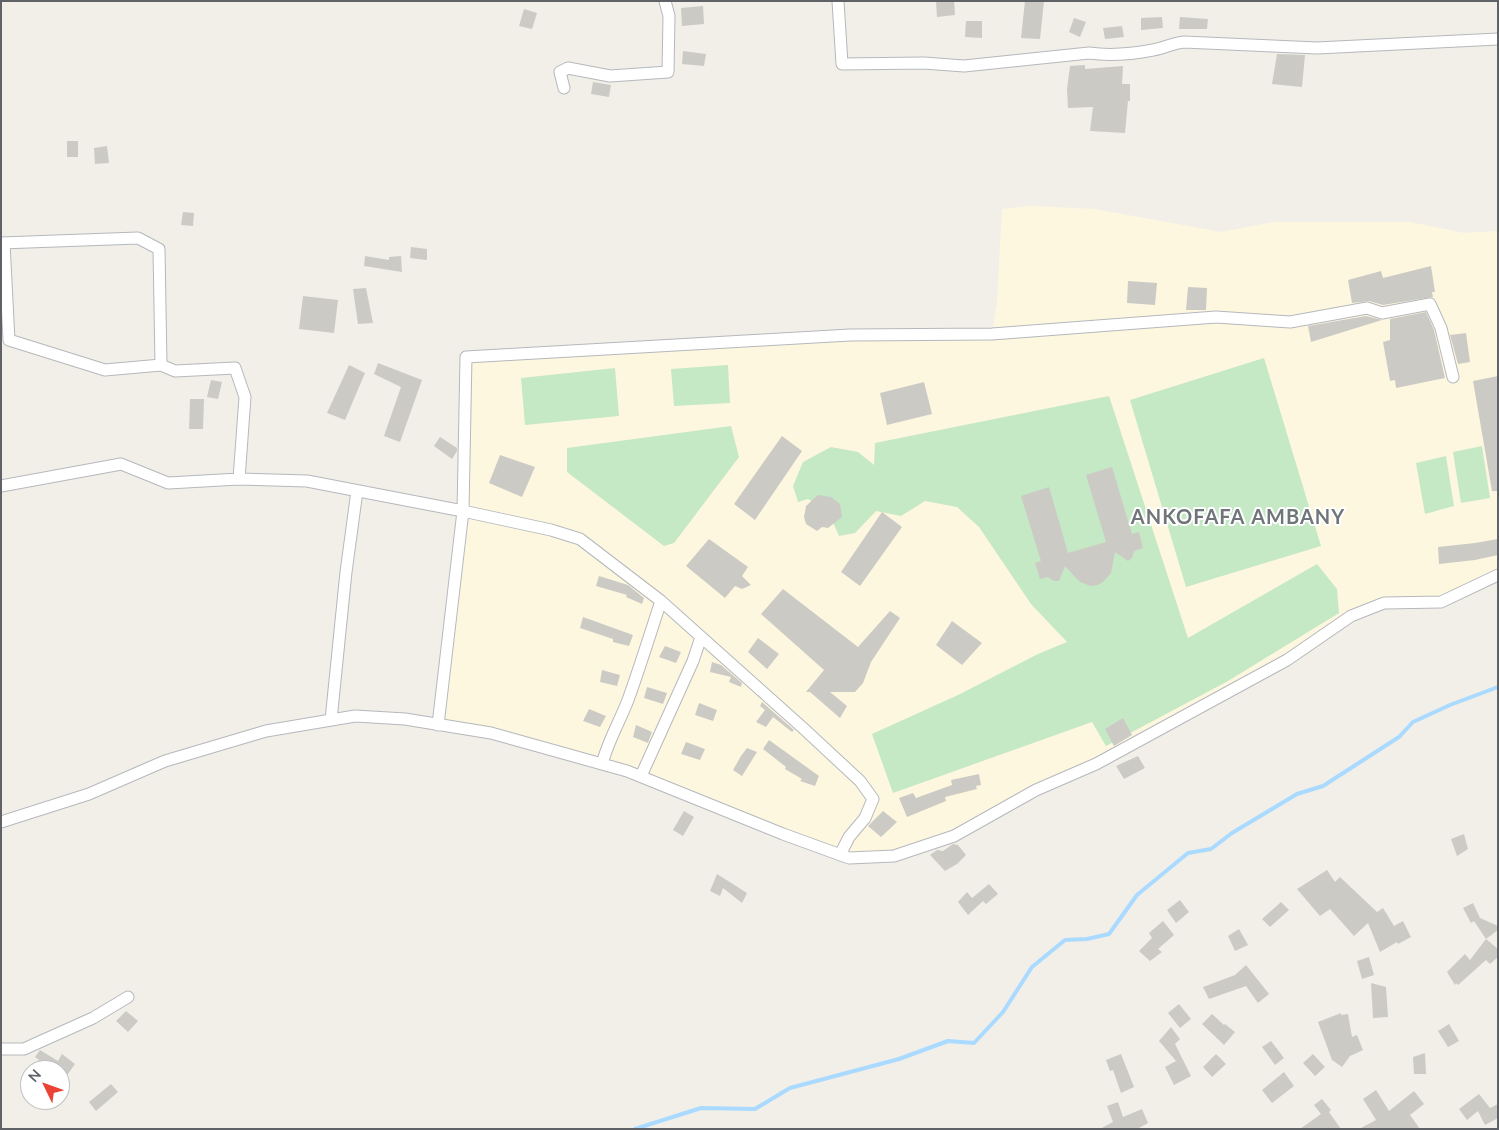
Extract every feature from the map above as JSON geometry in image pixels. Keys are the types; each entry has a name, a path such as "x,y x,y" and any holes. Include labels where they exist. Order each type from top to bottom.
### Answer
{"street":[{"path":"564,88 560,72 568,68 610,76 668,72 669,16 665,1"},
{"path":"838,1 842,64 924,63 964,66 1080,54 1106,56 1155,50 1173,43 1184,42 1317,48 1498,39"},
{"path":"161,365 159,249 138,238 2,243 9,340 105,370 161,365 175,371 236,368 245,396 239,479"},
{"path":"438,725 463,511 466,357 850,335 992,334 1216,317 1290,322 1367,308 1382,313 1430,304 1442,328 1453,377"},
{"path":"1,486 121,464 168,483 239,479 308,481 463,511 580,538 661,601 853,774 873,799 865,818 849,837 840,855"},
{"path":"331,720 346,572 357,491"},
{"path":"1,822 89,794 165,761 266,731 355,716 405,719 491,733 641,776 783,834 849,858 894,856 954,836 1036,790 1096,764 1287,660 1351,616 1384,603 1441,602 1498,575"},
{"path":"602,764 606,749 632,689 661,601"},
{"path":"641,776 693,661 701,637"},
{"path":"1,1049 24,1049 93,1018 128,997"}],"shaded area":[{"path":"1031,206 1094,209 1221,232 1274,222 1410,222 1464,233 1498,231 1498,575 1441,602 1384,603 954,836 894,856 840,855 786,829 730,813 641,776 438,725 452,605 466,357 992,334 997,302 1002,209"}],"green space":[{"path":"1264,358 1321,546 1186,587 1130,400"},
{"path":"728,365 730,403 674,406 671,369"},
{"path":"615,368 619,416 525,425 521,378"},
{"path":"1109,396 1188,638 1317,564 1337,589 1339,613 1228,681 1106,746 1092,722 893,793 872,734 958,695 1038,654 1067,642 1031,604 979,527 957,507 925,501 901,516 876,511 855,533 839,536 828,511 808,499 798,502 793,486 803,462 831,447 858,452 874,465 875,443"},
{"path":"731,426 739,457 674,543 664,546 567,472 567,448"},
{"path":"1482,446 1490,498 1461,503 1453,452"},
{"path":"1446,456 1454,506 1425,514 1416,463"}],"building":[{"path":"936,1 954,1 955,15 937,17"},
{"path":"1025,1 1044,1 1040,39 1021,38"},
{"path":"703,6 704,24 682,26 681,8"},
{"path":"524,9 537,13 532,29 519,26"},
{"path":"1162,17 1163,28 1141,30 1141,18"},
{"path":"1180,17 1208,19 1207,29 1179,29"},
{"path":"1074,18 1086,22 1080,37 1069,32"},
{"path":"966,21 982,21 982,38 965,37"},
{"path":"1122,26 1124,37 1105,39 1103,28"},
{"path":"683,51 706,54 704,66 682,64"},
{"path":"1277,54 1305,55 1302,87 1272,84"},
{"path":"1085,65 1085,69 1123,66 1122,84 1130,84 1130,101 1128,101 1125,133 1090,131 1093,107 1068,108 1067,89 1070,66"},
{"path":"593,82 611,85 609,97 591,94"},
{"path":"67,141 78,141 78,157 67,157"},
{"path":"107,146 109,163 95,164 94,148"},
{"path":"183,212 194,213 193,226 181,225"},
{"path":"411,247 427,249 427,260 410,258"},
{"path":"365,256 389,260 389,257 401,256 402,272 364,266"},
{"path":"1431,266 1435,292 1432,292 1433,297 1383,305 1369,301 1352,303 1348,280 1381,271 1383,278"},
{"path":"1128,281 1157,283 1155,305 1127,303"},
{"path":"1188,287 1207,288 1206,310 1186,310"},
{"path":"366,288 373,323 358,324 353,289"},
{"path":"303,296 338,300 334,333 299,329"},
{"path":"1426,312 1434,330 1445,378 1396,388 1395,380 1390,381 1383,342 1390,340 1390,319"},
{"path":"1366,316 1382,320 1311,342 1308,326"},
{"path":"1466,333 1470,362 1458,364 1450,335"},
{"path":"378,363 422,380 400,442 384,436 401,387 374,374"},
{"path":"349,365 365,373 345,420 327,413"},
{"path":"1498,376 1498,491 1492,491 1473,381"},
{"path":"211,380 222,382 218,399 207,397"},
{"path":"924,382 932,414 887,425 880,393"},
{"path":"190,399 204,399 203,429 189,429"},
{"path":"782,436 802,451 755,520 734,504"},
{"path":"440,437 457,448 452,459 434,446"},
{"path":"500,455 535,467 522,497 489,483"},
{"path":"1112,467 1132,534 1139,532 1143,548 1134,551 1132,558 1128,561 1115,552 1111,573 1098,585 1091,586 1080,582 1065,566 1059,581 1054,581 1048,577 1040,579 1035,563 1041,561 1021,496 1049,487 1068,553 1106,542 1086,475"},
{"path":"818,495 831,497 840,504 842,517 828,528 822,527 817,531 806,524 804,517 806,506"},
{"path":"882,512 902,527 860,586 841,572"},
{"path":"709,539 748,567 742,576 751,585 742,589 735,586 725,598 686,566"},
{"path":"1498,539 1498,555 1439,564 1438,547"},
{"path":"599,576 628,585 644,598 642,604 626,597 627,595 596,586"},
{"path":"783,589 858,647 890,611 900,618 871,662 863,683 855,692 830,692 847,706 840,718 810,692 806,692 824,670 761,614"},
{"path":"583,617 633,635 629,646 613,642 613,639 580,628"},
{"path":"952,621 982,643 962,665 936,645"},
{"path":"758,638 779,654 767,669 748,652"},
{"path":"665,646 681,652 676,663 659,657"},
{"path":"712,662 721,665 742,683 741,687 729,682 731,677 710,672"},
{"path":"602,670 620,675 617,686 600,682"},
{"path":"647,687 667,693 663,704 644,698"},
{"path":"762,702 794,730 792,732 773,717 766,727 756,722 765,710 760,706"},
{"path":"699,703 717,710 713,721 695,715"},
{"path":"589,709 606,716 600,727 583,721"},
{"path":"1123,718 1132,735 1114,746 1105,729"},
{"path":"636,725 652,732 648,743 633,737"},
{"path":"769,740 819,776 815,786 800,781 802,779 785,769 786,767 763,749"},
{"path":"686,742 705,749 700,760 681,754"},
{"path":"747,748 757,752 742,776 733,770"},
{"path":"1138,756 1145,768 1124,779 1116,766"},
{"path":"979,774 981,785 976,786 977,789 945,797 946,801 907,817 899,798 913,793 916,798 952,785 951,780"},
{"path":"684,811 694,817 683,836 673,830"},
{"path":"883,811 897,822 881,837 868,826"},
{"path":"1464,834 1468,849 1457,856 1451,839"},
{"path":"953,844 958,845 966,855 957,864 945,871 930,855 937,850 943,851"},
{"path":"1327,870 1335,882 1340,877 1377,912 1383,908 1394,926 1403,921 1411,937 1398,944 1397,942 1380,952 1368,923 1354,936 1330,909 1320,916 1297,889"},
{"path":"717,874 747,893 742,903 723,888 720,896 710,891"},
{"path":"989,884 998,894 986,904 983,901 968,915 958,902 967,892 972,898"},
{"path":"1180,900 1189,912 1176,923 1167,910"},
{"path":"1281,902 1289,910 1270,927 1262,919"},
{"path":"1473,903 1480,918 1498,926 1498,930 1486,939 1474,921 1471,923 1463,908"},
{"path":"1163,921 1174,935 1158,949 1162,952 1150,961 1139,951 1152,938 1149,933"},
{"path":"1239,929 1248,945 1235,951 1228,936"},
{"path":"1486,939 1498,949 1498,957 1490,964 1486,960 1458,985 1456,983 1455,985 1447,972 1465,954 1470,960"},
{"path":"1369,957 1374,975 1362,979 1357,961"},
{"path":"1246,965 1269,994 1258,1003 1246,986 1209,999 1203,987 1235,975"},
{"path":"1371,983 1386,987 1388,1017 1373,1018"},
{"path":"1179,1004 1191,1019 1180,1028 1168,1013"},
{"path":"126,1011 138,1021 128,1032 116,1021"},
{"path":"1341,1013 1341,1015 1348,1014 1352,1037 1357,1035 1363,1050 1350,1056 1342,1067 1332,1060 1318,1022"},
{"path":"1212,1014 1235,1032 1224,1045 1202,1024"},
{"path":"1449,1024 1459,1041 1448,1047 1438,1031"},
{"path":"1171,1027 1180,1039 1175,1044 1191,1076 1174,1085 1165,1067 1176,1061 1159,1041"},
{"path":"1271,1041 1284,1058 1275,1065 1262,1047"},
{"path":"40,1050 56,1060 39,1060 35,1057"},
{"path":"1425,1053 1426,1074 1414,1074 1413,1057"},
{"path":"62,1054 70,1060 59,1060"},
{"path":"1121,1054 1134,1087 1121,1093 1113,1070 1110,1071 1106,1060"},
{"path":"1216,1054 1226,1064 1212,1077 1203,1067"},
{"path":"1313,1054 1325,1067 1315,1076 1303,1063"},
{"path":"70,1060 75,1064 70,1071"},
{"path":"1284,1072 1294,1086 1272,1103 1262,1090"},
{"path":"111,1084 118,1092 96,1111 89,1102"},
{"path":"1376,1090 1389,1111 1414,1091 1424,1104 1410,1115 1420,1129 1359,1129 1376,1120 1363,1099"},
{"path":"1479,1094 1490,1108 1498,1104 1498,1118 1485,1125 1478,1111 1467,1120 1459,1109"},
{"path":"1322,1099 1331,1110 1329,1112 1341,1129 1300,1129 1321,1114 1314,1105"},
{"path":"1118,1102 1123,1117 1142,1109 1148,1123 1137,1129 1100,1129 1113,1122 1107,1106"}],"waterway":[{"path":"635,1129 701,1108 755,1109 790,1088 899,1059 948,1041 974,1043 1003,1012 1032,967 1065,940 1087,939 1109,934 1137,895 1188,853 1211,849 1232,833 1297,794 1323,786 1399,737 1413,722 1450,705 1498,687"}],"district":[{"name":"ANKOFAFA AMBANY","path":"1238,518"}]}
